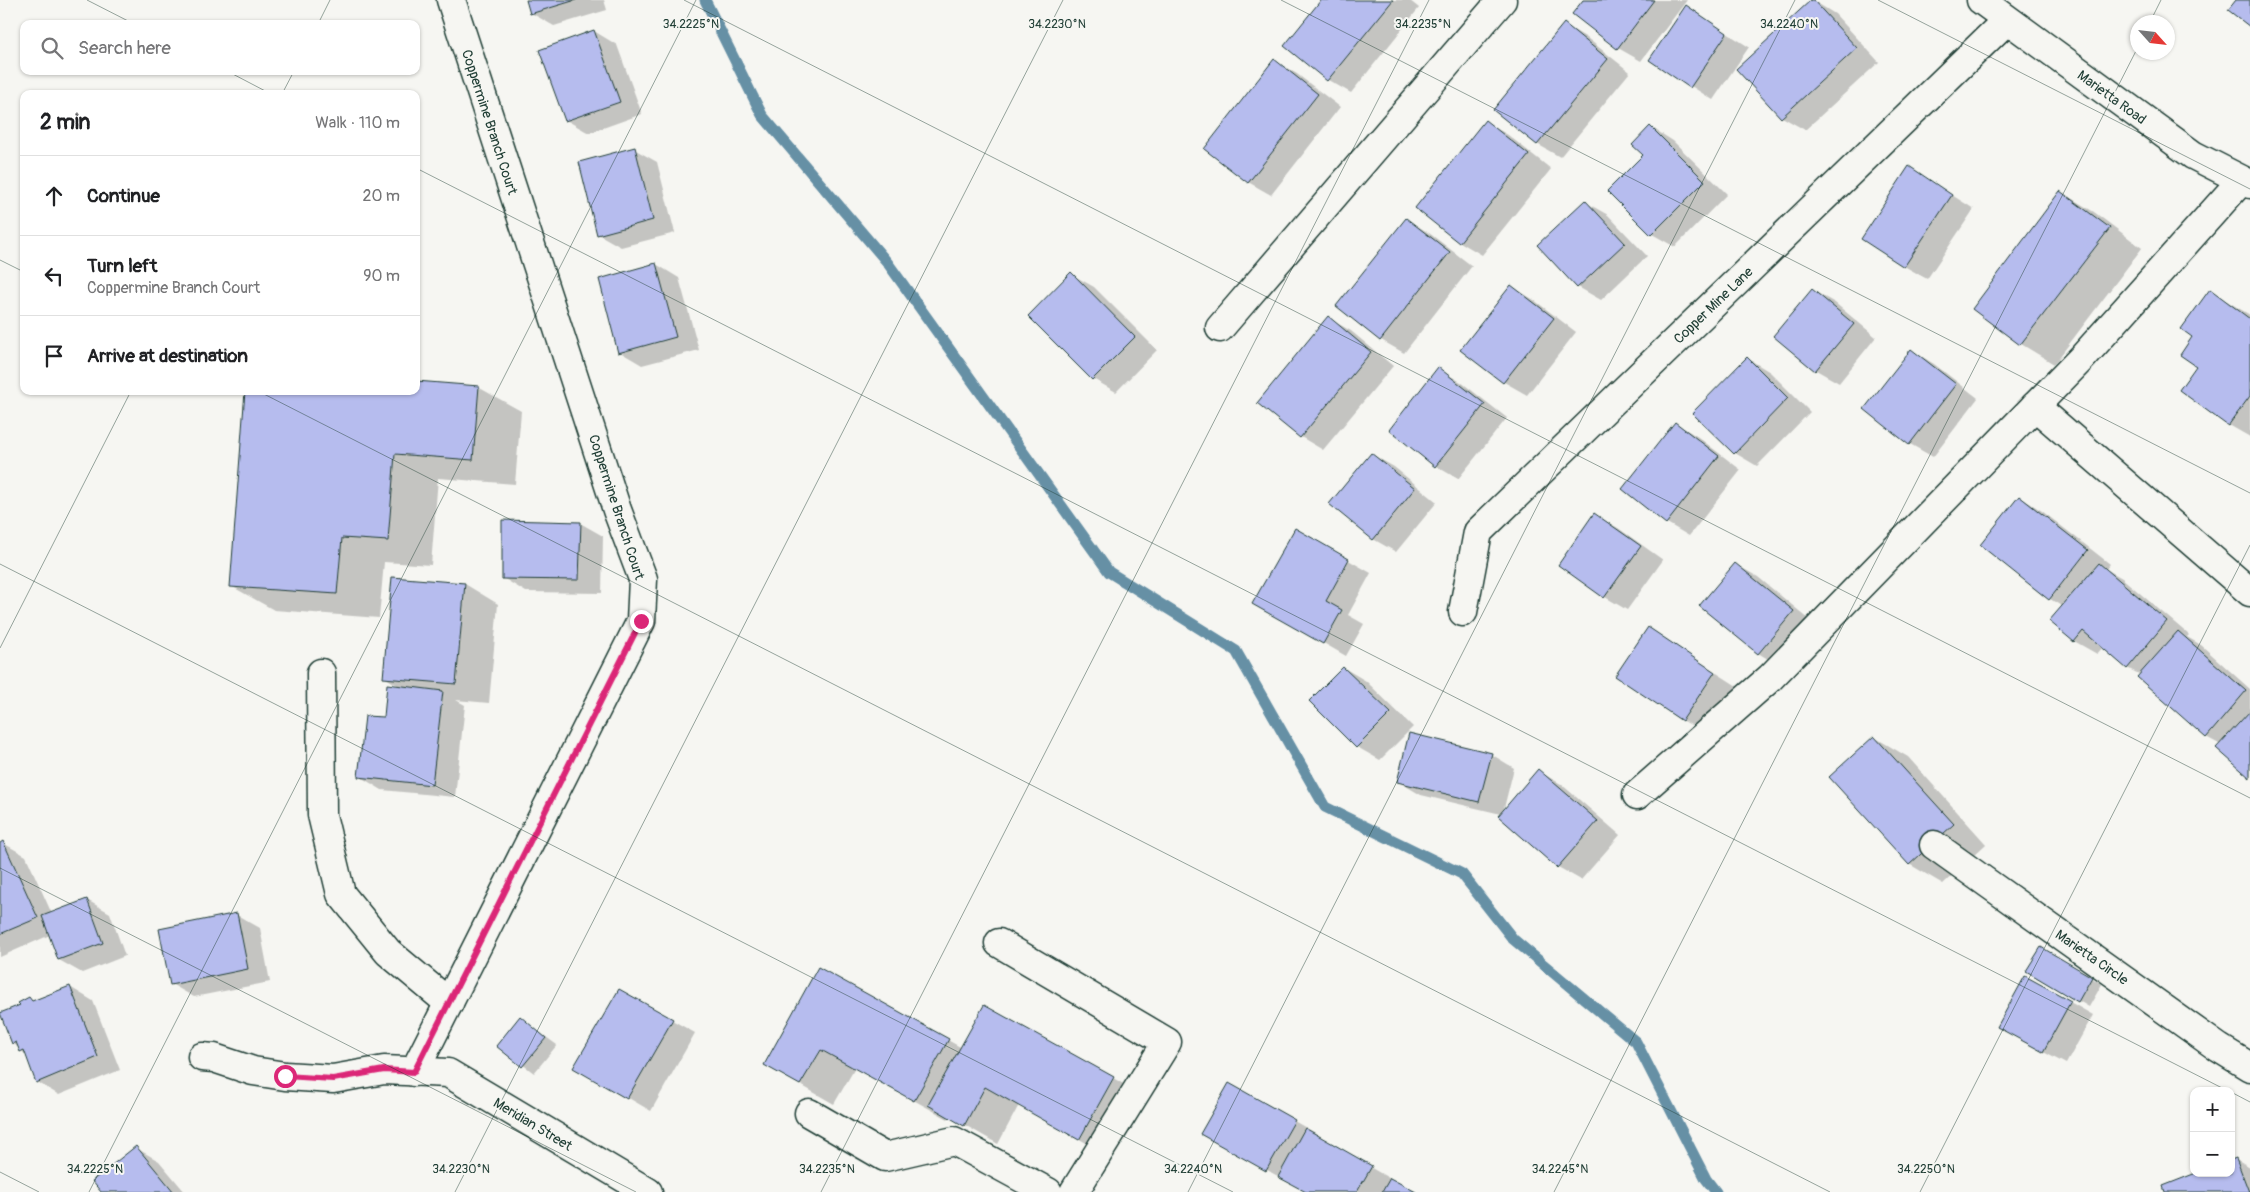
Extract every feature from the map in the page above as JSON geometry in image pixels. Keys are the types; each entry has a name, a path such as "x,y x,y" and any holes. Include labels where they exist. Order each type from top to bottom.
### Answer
{"street":[{"name":"Coppermine Branch Court","path":"414,1072 641,621 643,579 611,491 451,0"},
{"path":"1220,328 1502,0"},
{"name":"Marietta Road","path":"1981,0 2193,155 2245,182"},
{"name":"Copper Mine Lane","path":"1462,612 1478,532 2007,20"},
{"path":"1637,796 1770,678 2082,358 2245,182"},
{"path":"2035,406 2250,592"},
{"path":"321,673 322,814 341,894 388,952 449,1003"},
{"name":"Marietta Circle","path":"1934,845 2219,1048 2250,1068"},
{"path":"999,943 1167,1042 1074,1192"},
{"name":"Meridian Street","path":"202,1057 214,1058 252,1071 285,1076 333,1079 384,1070 448,1073 648,1192"},
{"path":"809,1114 885,1157 954,1141 1048,1192"}],"building":[{"path":"526,0 576,0 530,14"},
{"path":"1321,0 1393,0 1327,81 1284,46"},
{"path":"1583,0 1654,0 1617,49 1572,14"},
{"path":"1811,0 1857,48 1781,118 1736,69"},
{"path":"2236,0 2250,0 2250,27 2228,10"},
{"path":"1686,5 1727,33 1690,88 1649,60"},
{"path":"1564,23 1608,59 1537,145 1493,110"},
{"path":"594,30 620,102 565,121 539,50"},
{"path":"1274,59 1318,94 1248,183 1204,149"},
{"path":"1485,120 1529,155 1459,243 1415,208"},
{"path":"1650,126 1705,181 1651,235 1607,191 1643,155 1632,145"},
{"path":"635,147 653,220 597,235 579,162"},
{"path":"1909,166 1952,195 1904,267 1861,239"},
{"path":"2060,191 2110,228 2020,345 1972,309"},
{"path":"1585,200 1625,243 1577,288 1537,245"},
{"path":"1406,218 1450,252 1380,341 1336,306"},
{"path":"656,263 676,337 618,353 599,279"},
{"path":"1071,272 1135,337 1092,380 1028,316"},
{"path":"1511,285 1554,318 1503,383 1460,350"},
{"path":"1812,289 1854,324 1815,371 1773,336"},
{"path":"2210,289 2250,319 2250,396 2228,426 2179,390 2196,366 2180,355 2192,337 2181,329"},
{"path":"1328,316 1371,352 1300,438 1257,403"},
{"path":"1911,349 1956,384 1909,445 1864,409"},
{"path":"1747,357 1788,398 1734,454 1692,413"},
{"path":"1438,367 1485,404 1435,467 1389,430"},
{"path":"420,381 479,386 473,460 395,454 388,541 342,538 337,594 230,587 245,395 420,395"},
{"path":"1675,422 1719,456 1666,524 1622,489"},
{"path":"1371,453 1415,488 1373,540 1329,504"},
{"path":"2019,496 2088,550 2049,600 1980,545"},
{"path":"1594,513 1641,546 1604,598 1558,565"},
{"path":"502,520 581,522 579,580 502,579"},
{"path":"1295,528 1349,559 1326,601 1342,610 1323,644 1252,604"},
{"path":"1735,563 1794,611 1758,654 1699,606"},
{"path":"2099,563 2167,621 2127,669 2083,631 2074,642 2049,621"},
{"path":"392,577 465,583 456,684 383,678"},
{"path":"1648,627 1715,672 1682,721 1615,676"},
{"path":"2178,631 2246,691 2206,738 2137,677"},
{"path":"1343,667 1391,713 1356,748 1309,701"},
{"path":"387,684 443,691 432,785 358,777 365,716 384,717"},
{"path":"2250,711 2250,778 2216,748"},
{"path":"1409,733 1492,753 1479,802 1397,782"},
{"path":"1874,736 1954,824 1909,865 1829,777"},
{"path":"1538,769 1598,821 1557,868 1498,816"},
{"path":"3,841 38,918 0,934 0,843"},
{"path":"87,899 103,943 58,960 42,916"},
{"path":"237,913 248,969 170,985 159,929"},
{"path":"2041,947 2092,977 2078,1002 2026,971"},
{"path":"818,967 949,1039 914,1101 821,1050 800,1085 764,1065"},
{"path":"2025,976 2071,1001 2043,1052 1997,1027"},
{"path":"70,986 98,1057 36,1083 24,1050 20,1052 16,1042 12,1044 0,1013 20,1005 18,1003 29,997 32,1001"},
{"path":"619,989 673,1019 627,1099 573,1068"},
{"path":"984,1005 1114,1077 1079,1140 985,1087 964,1126 928,1105"},
{"path":"520,1016 546,1038 522,1067 496,1046"},
{"path":"1229,1083 1295,1120 1266,1171 1200,1134"},
{"path":"1305,1128 1372,1166 1357,1192 1306,1192 1278,1177"},
{"path":"136,1146 174,1192 101,1192 92,1181"},
{"path":"2235,1158 2249,1192 2165,1192 2163,1186 2190,1175 2190,1177 2235,1177"},
{"path":"1390,1178 1416,1192 1382,1192"}],"waterway":[{"path":"705,0 762,115 887,262 1109,572 1236,651 1325,807 1462,874 1513,939 1636,1042 1706,1179 1716,1192"}],"route":[{"path":"285,1076 333,1079 384,1070 414,1072 641,621"}]}
